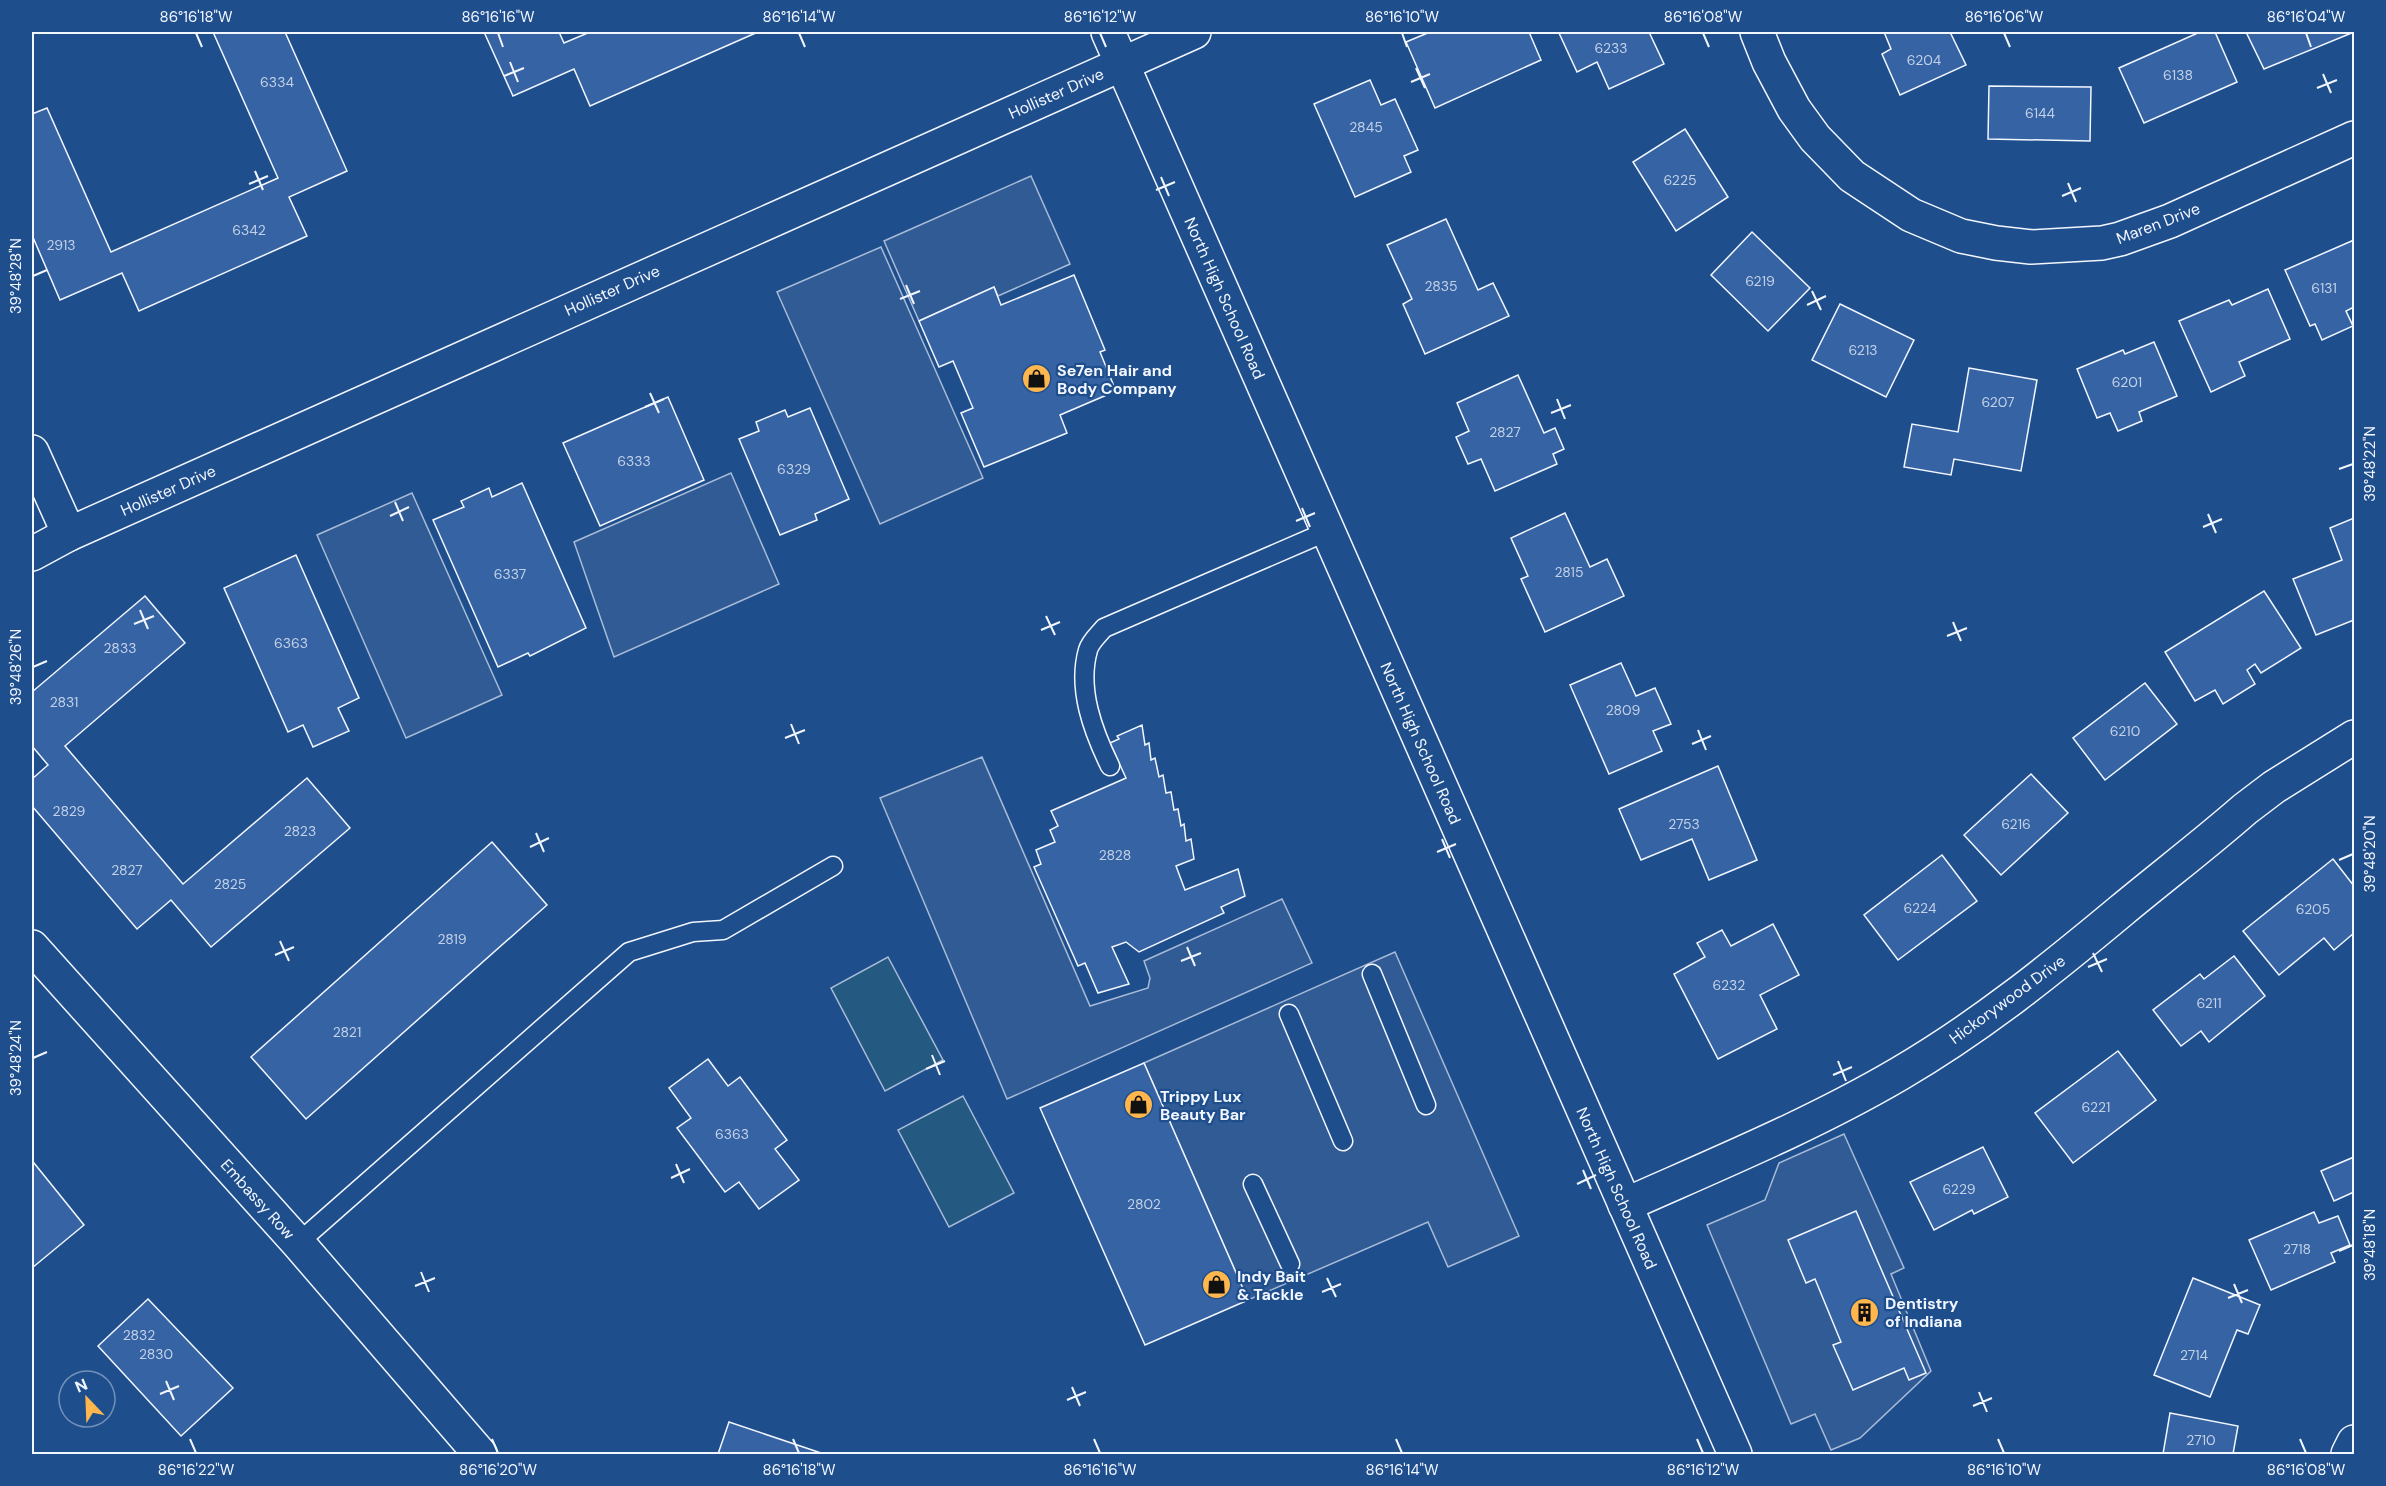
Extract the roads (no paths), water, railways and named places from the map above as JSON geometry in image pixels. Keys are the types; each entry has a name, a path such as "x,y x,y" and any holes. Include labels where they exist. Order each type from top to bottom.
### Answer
{"street":[{"name":"North High School Road","path":"1108,32 1735,1455"},
{"name":"Hollister Drive","path":"32,554 69,534 536,324 1194,32"},
{"name":"Maren Drive","path":"1757,32 1769,62 1794,109 1815,138 1852,176 1911,215 1953,233 1996,243 2031,247 2102,243 2120,239 2162,225 2355,138"},
{"path":"32,452 69,534"},
{"name":"Hickorywood Drive","path":"1625,1205 1812,1121 1923,1060 2019,995 2245,809 2355,737"},
{"name":"Embassy Row","path":"32,947 297,1243 480,1455"},
{"path":"2348,1455 2355,1442"}],"lane":[{"path":"1110,766 1093,730 1085,684 1088,648 1104,628 1328,531"},
{"path":"297,1243 629,952 693,932 723,930 833,866"},
{"path":"1371,974 1426,1105"},
{"path":"1289,1014 1343,1141"},
{"path":"1253,1184 1290,1264"}],"place":[{"name":"Se7en Hair and Body Company","path":"1036,379"},
{"name":"Trippy Lux Beauty Bar","path":"1139,1105"},
{"name":"Indy Bait & Tackle","path":"1216,1285"},
{"name":"Dentistry of Indiana","path":"1864,1312"}]}
